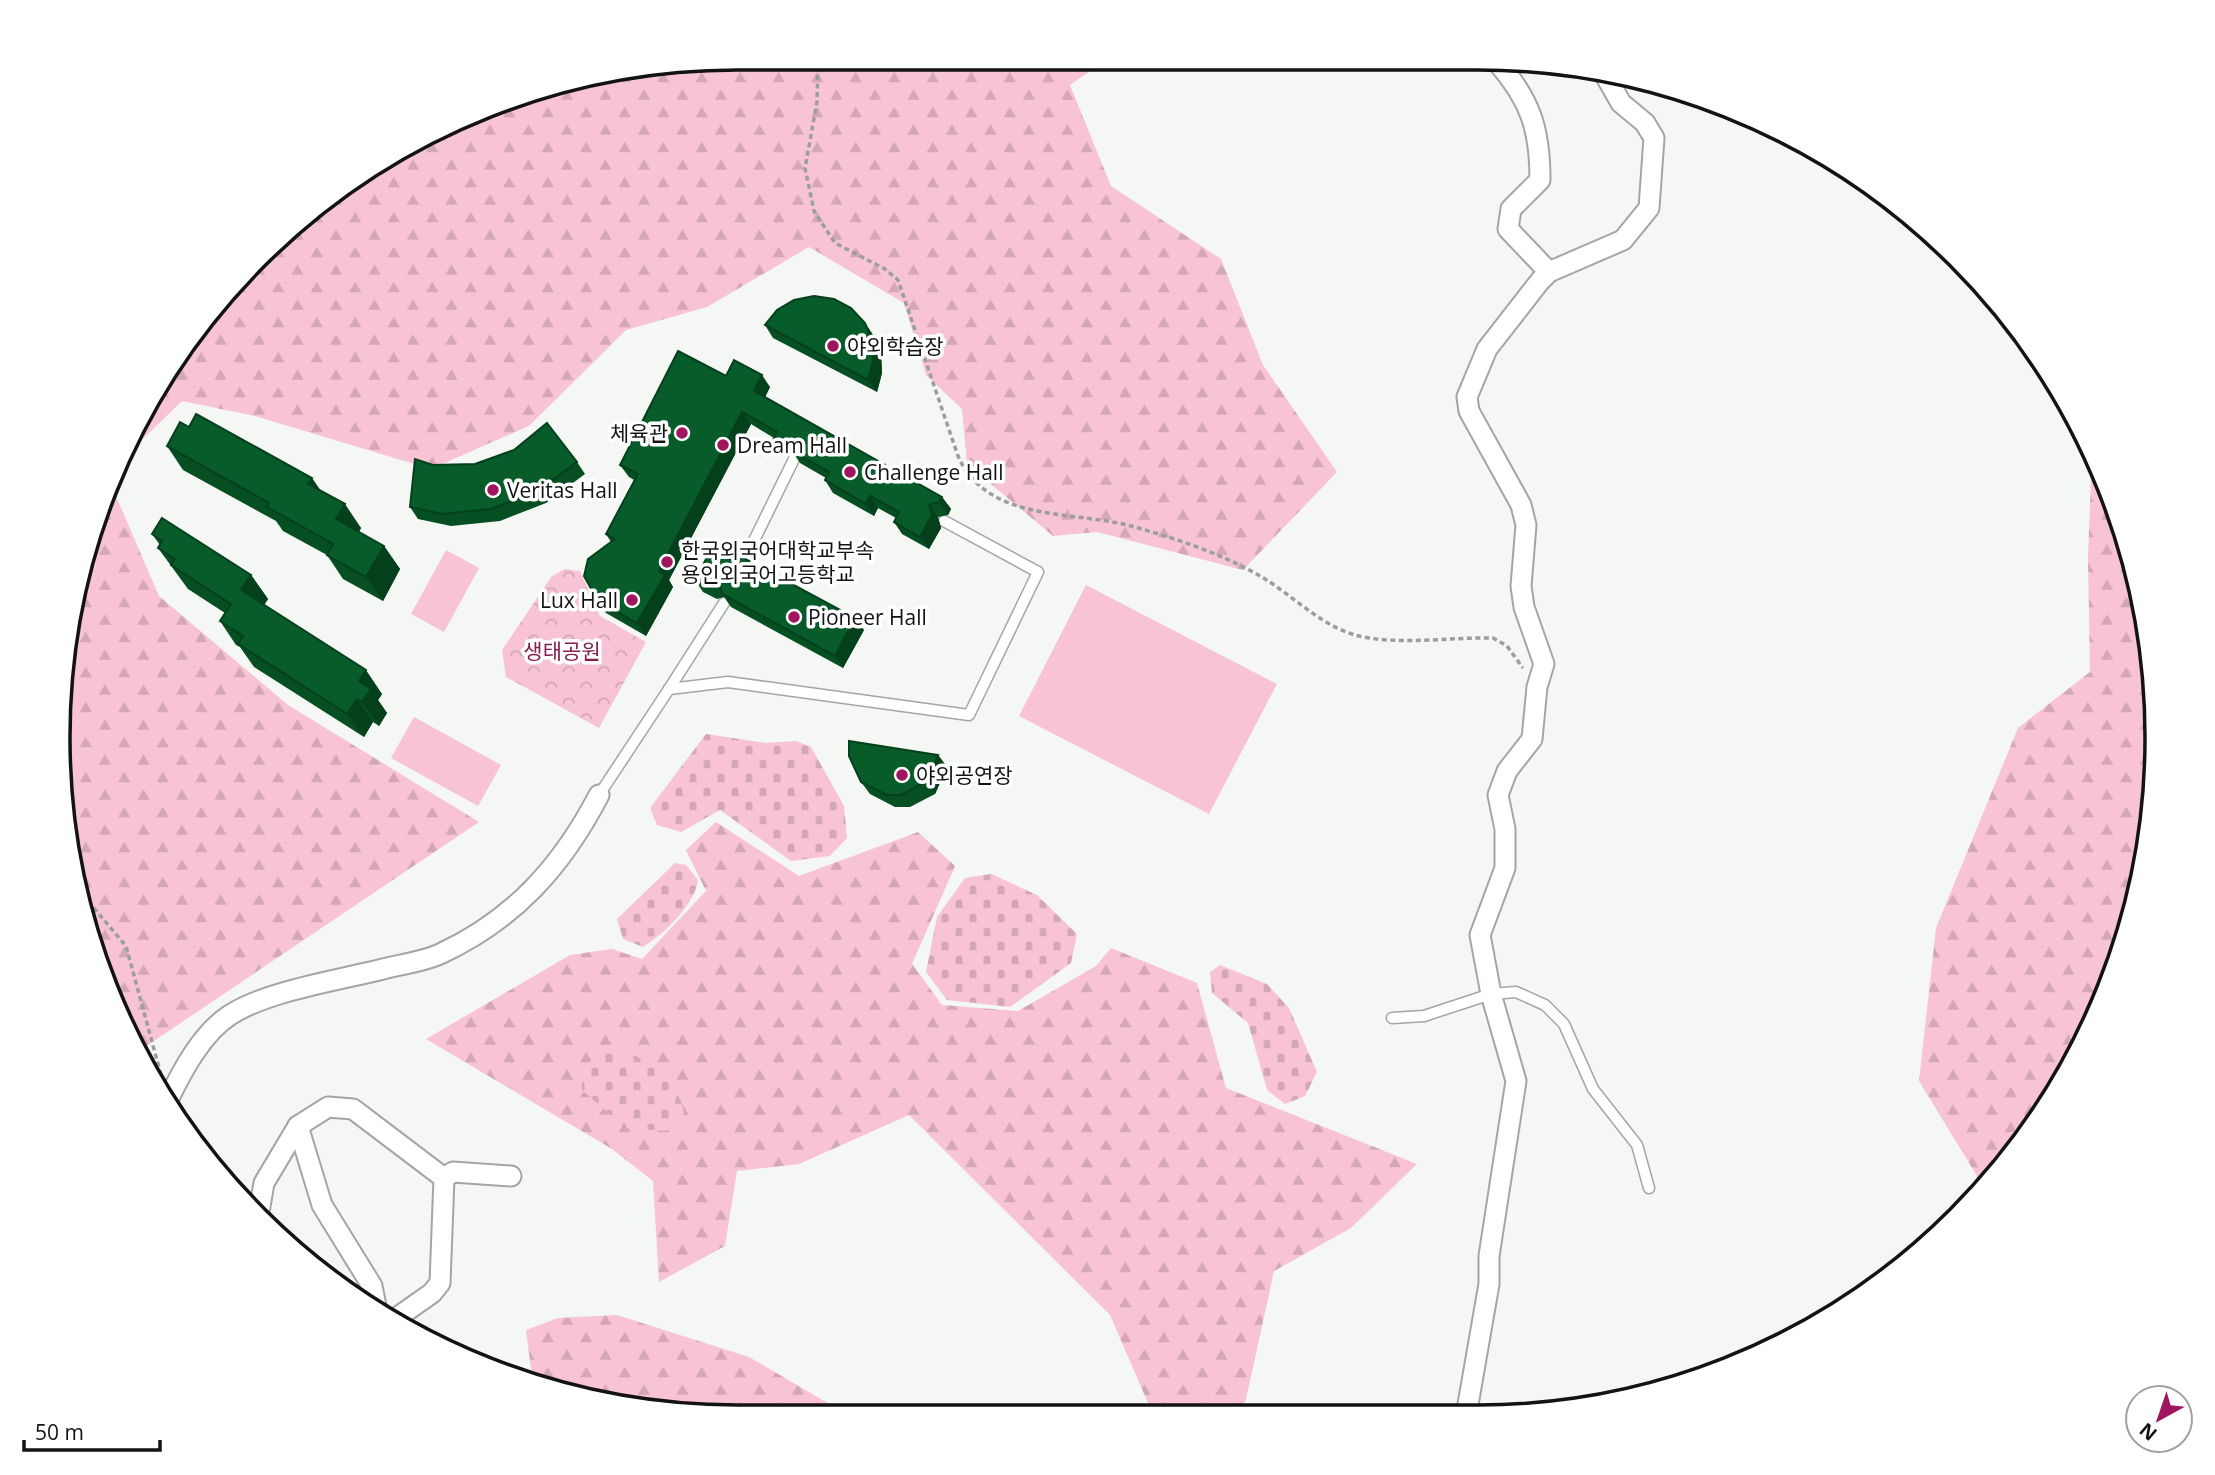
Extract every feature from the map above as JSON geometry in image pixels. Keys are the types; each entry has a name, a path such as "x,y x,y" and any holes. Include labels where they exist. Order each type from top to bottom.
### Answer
{"street":[{"path":"1504,71 1529,105 1540,144 1540,180 1511,209 1508,229 1549,272"},
{"path":"1468,1405 1489,1284 1489,1256 1516,1081 1491,994 1480,935 1504,868 1505,829 1498,795 1507,771 1532,739 1537,687 1544,664 1524,607 1521,586 1526,525 1521,505 1469,411 1467,397 1487,349 1549,272 1614,246 1634,231 1649,208 1654,138 1645,123 1621,103 1610,83"},
{"path":"172,1093 207,1034 230,1014 278,996 438,955 500,920 539,884 575,840 599,795"},
{"path":"260,1203 264,1183 298,1126 328,1107 353,1109 444,1178"},
{"path":"298,1126 322,1205 372,1286 374,1298"},
{"path":"444,1178 453,1172 512,1176"},
{"path":"401,1314 432,1293 439,1283 444,1178"}],"lane":[{"path":"743,565 794,459"},
{"path":"669,689 728,681 969,715 1038,572 944,521"},
{"path":"599,795 724,603"},
{"path":"1392,1018 1424,1016 1491,994 1516,992 1545,1005 1564,1024 1593,1090 1637,1145 1648,1188"}],"path":[{"path":"818,70 817,102 805,168 814,211 835,243 886,269 898,280 958,456 963,467 981,488 1012,506 1132,526 1243,567 1326,621 1355,635 1398,640 1493,638 1507,646 1537,687"},
{"path":"92,906 126,946 161,1074"}],"green space":[{"path":"1092,70 1070,85 1111,186 1221,259 1263,365 1337,472 1243,570 1097,532 1053,536 967,464 962,409 926,375 904,303 809,247 707,307 626,330 529,426 431,469 255,416 182,401 138,443 159,404 208,331 236,297 297,236 367,182 404,159 442,139 523,105 607,83 694,71"},
{"path":"2091,476 2110,523 2122,565 2132,607 2144,694 2144,781 2132,868 2110,952 2076,1033 2033,1108 1977,1180 1919,1081 1936,928 2018,728 2090,672 2088,558"},
{"path":"116,496 159,596 288,705 479,822 146,1046 105,952 93,910 83,868 71,781 71,694 76,650 93,565"},
{"path":"446,550 479,568 444,632 411,614"},
{"name":"생태공원","path":"565,569 580,571 600,616 646,642 599,728 506,677 502,650 552,576"},
{"path":"1086,585 1277,684 1209,814 1019,716"},
{"path":"414,717 501,765 478,806 391,758"},
{"path":"706,734 765,743 796,741 811,747 844,806 847,838 830,856 791,861 720,810 681,832 657,825 650,808"},
{"path":"716,822 799,876 918,832 955,866 912,964 942,1005 1018,1011 1096,966 1111,948 1197,983 1226,1088 1417,1164 1351,1228 1274,1271 1243,1405 1150,1405 1110,1315 909,1115 799,1164 737,1171 725,1246 659,1282 653,1181 612,1149 426,1039 570,955 612,949 642,959 706,891 686,850"},
{"path":"675,863 686,865 698,880 685,908 669,926 643,947 623,939 617,919"},
{"path":"991,874 1037,895 1077,934 1071,963 1010,1007 947,1000 926,972 937,917 965,878"},
{"path":"1220,965 1267,984 1289,1008 1317,1072 1305,1096 1285,1104 1267,1090 1248,1023 1212,993 1210,972"},
{"path":"612,1046 647,1062 658,1070 675,1090 684,1113 666,1131 626,1128 582,1090 583,1075 589,1063"},
{"path":"617,1315 749,1357 831,1405 694,1404 607,1392 532,1372 526,1330 558,1318"}],"building":[{"name":"야외학습장","path":"814,296 834,299 851,308 865,323 872,341 873,361 868,380 765,325 777,310 794,300"},
{"path":"678,351 726,376 734,360 762,375 754,391 942,497 939,502 929,505 932,515 920,537 894,522 899,512 870,496 866,504 825,480 829,472 792,451 789,441 779,443 773,440 777,432 742,412 659,571 665,575 637,623 598,601 584,576 588,559 615,539 606,534 638,474 620,465"},
{"path":"196,414 312,478 308,484 345,504 336,519 384,546 366,577 327,555 333,544 267,507 269,503 167,446 180,422 189,427"},
{"name":"Veritas Hall","path":"547,423 577,462 537,491 491,509 442,514 410,507 415,459 433,465 475,464 514,450"},
{"path":"162,518 251,575 241,590 366,670 359,681 371,689 362,702 357,699 347,714 238,644 243,636 220,621 231,604 171,565 175,559 158,548 162,541 152,534"},
{"name":"Pioneer Hall","path":"715,542 727,549 730,559 740,556 855,618 835,656 722,594 719,584 709,587 695,580"},
{"name":"야외공연장","path":"849,741 938,755 927,781 901,795 887,795 861,782 849,756"}],"place":[{"name":"야외학습장","path":"833,346"},
{"name":"체육관","path":"682,433"},
{"name":"Dream Hall","path":"723,445"},
{"name":"Challenge Hall","path":"850,472"},
{"name":"Veritas Hall","path":"493,490"},
{"name":"한국외국어대학교부속 용인외국어고등학교","path":"667,562"},
{"name":"Lux Hall","path":"632,600"},
{"name":"Pioneer Hall","path":"794,617"},
{"name":"야외공연장","path":"902,775"}]}
